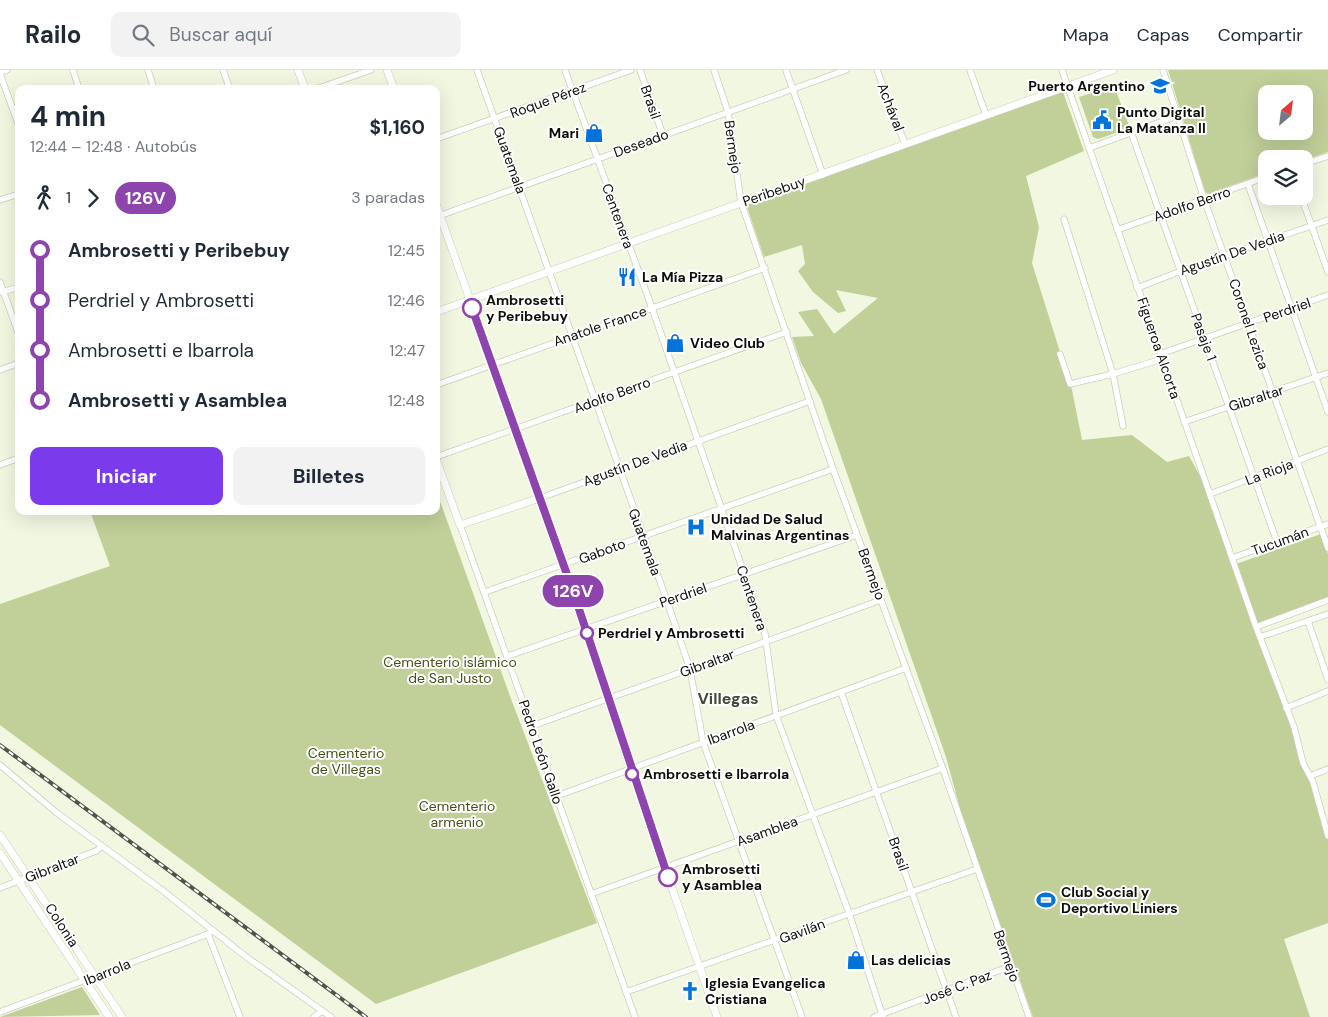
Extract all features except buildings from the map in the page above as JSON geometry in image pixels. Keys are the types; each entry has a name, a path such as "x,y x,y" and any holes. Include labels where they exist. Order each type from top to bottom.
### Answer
{"street":[{"path":"7,70 0,73 15,115"},
{"path":"73,70 78,85"},
{"path":"148,70 153,85"},
{"path":"223,70 229,85"},
{"path":"298,70 304,85"},
{"path":"328,85 371,70"},
{"path":"387,70 393,85"},
{"name":"Guatemala","path":"477,70 667,601 690,669 703,742 802,1017"},
{"name":"Centenera","path":"565,70 652,308 767,641 776,715 849,913 882,1016"},
{"name":"Roque Pérez","path":"440,138 631,70"},
{"name":"Brasil","path":"640,70 663,135"},
{"name":"Bermejo","path":"714,70 728,112 741,202 833,469 943,768 976,869 1029,1017"},
{"path":"786,70 822,175"},
{"name":"Deseado","path":"440,215 846,70"},
{"name":"Achával","path":"877,70 905,144"},
{"path":"970,70 986,116"},
{"name":"Figueroa Alcorta","path":"1062,70 1256,627 1294,727 1303,763 1310,776 1328,836"},
{"name":"Peribebuy","path":"440,310 1112,70"},
{"name":"Coronel Lezica","path":"1163,70 1204,199 1226,255 1248,323 1328,548"},
{"path":"1088,148 1177,116"},
{"name":"Pasaje 1","path":"1131,132 1277,542"},
{"path":"1313,161 1328,156"},
{"name":"Adolfo Berro","path":"1117,230 1258,180"},
{"path":"1248,184 1328,412"},
{"path":"0,200 15,195"},
{"path":"1304,205 1328,272"},
{"path":"1064,219 1113,374 1123,426"},
{"name":"Agustín De Vedia","path":"1137,288 1328,220"},
{"path":"440,222 564,565 630,768 717,1017"},
{"name":"Anatole France","path":"440,384 765,268"},
{"path":"0,282 15,326"},
{"path":"2,292 15,287"},
{"name":"Perdriel","path":"1060,354 1070,384 1113,374 1161,357 1205,337 1328,295"},
{"name":"Adolfo Berro","path":"440,457 786,332"},
{"path":"0,370 15,364"},
{"name":"Gibraltar","path":"1184,422 1328,373"},
{"name":"Agustín De Vedia","path":"460,525 810,401"},
{"name":"La Rioja","path":"1210,494 1328,450"},
{"path":"0,465 15,459"},
{"name":"Pedro León Gallo","path":"440,469 635,1017"},
{"name":"Gaboto","path":"484,592 833,469"},
{"name":"Tucumán","path":"1232,558 1328,524"},
{"name":"Perdriel","path":"508,656 858,535"},
{"name":"Gibraltar","path":"532,726 881,600"},
{"path":"1256,627 1328,600"},
{"path":"1260,638 1328,614"},
{"path":"1308,621 1328,680"},
{"name":"Ibarrola","path":"557,796 906,668"},
{"path":"1286,708 1328,691"},
{"name":"Brasil","path":"841,692 956,1017"},
{"path":"0,766 210,932 331,1017"},
{"name":"Asamblea","path":"591,894 943,768"},
{"path":"1310,776 1328,769"},
{"name":"Colonia","path":"0,835 122,1017"},
{"name":"Gibraltar","path":"0,888 96,851 102,846"},
{"name":"Colonia","path":"0,853 109,1017"},
{"name":"Gavilán","path":"626,992 699,968 976,869"},
{"path":"210,932 240,1017"},
{"name":"Ibarrola","path":"0,1012 210,932"},
{"name":"José C. Paz","path":"874,1017 882,1016 1011,966"},
{"path":"314,1017 322,1011"}],"green space":[{"path":"1168,70 1328,70 1328,152 1313,157 1313,150 1258,150 1258,176 1208,194 1205,192"},
{"path":"1114,86 1130,128 1098,139 1093,137 1079,97"},
{"path":"1063,92 1084,151 1026,176 1039,227 1032,263 1072,390 1082,440 1132,435 1167,462 1189,456 1210,494 1310,776 1328,836 1328,923 1284,939 1310,1017 1033,1017 962,816 946,757 821,399 801,363 792,337 814,336 798,312 817,309 834,334 878,298 836,290 846,311 838,313 813,292 798,271 805,264 802,245 764,257 746,204"},
{"name":"Cementerio de Villegas","path":"440,501 511,699 597,923 376,1004 0,725 0,604 110,566 91,515 440,515"},
{"path":"1321,534 1328,554 1328,599 1257,624 1236,564"},
{"path":"82,987 100,1015 0,1017"}],"railway":[{"path":"0,745 366,1017"}],"bus line":[{"name":"126V","path":"472,308 575,597 630,768 668,877"}],"place":[{"name":"Puerto Argentino","path":"1160,86"},
{"name":"Punto Digital La Matanza II","path":"1102,120"},
{"name":"Mari","path":"594,133"},
{"name":"La Mía Pizza","path":"627,277"},
{"name":"Ambrosetti y Peribebuy","path":"472,308"},
{"name":"Video Club","path":"675,343"},
{"name":"Unidad De Salud Malvinas Argentinas","path":"696,527"},
{"name":"Perdriel y Ambrosetti","path":"587,633"},
{"name":"Ambrosetti e Ibarrola","path":"632,774"},
{"name":"Ambrosetti y Asamblea","path":"668,877"},
{"name":"Club Social y Deportivo Liniers","path":"1046,900"},
{"name":"Las delicias","path":"856,960"},
{"name":"Iglesia Evangelica Cristiana","path":"690,991"}],"district":[{"name":"Villegas","path":"728,698"}],"park label":[{"name":"Cementerio islámico de San Justo","path":"450,670"},
{"name":"Cementerio armenio","path":"457,814"}]}
